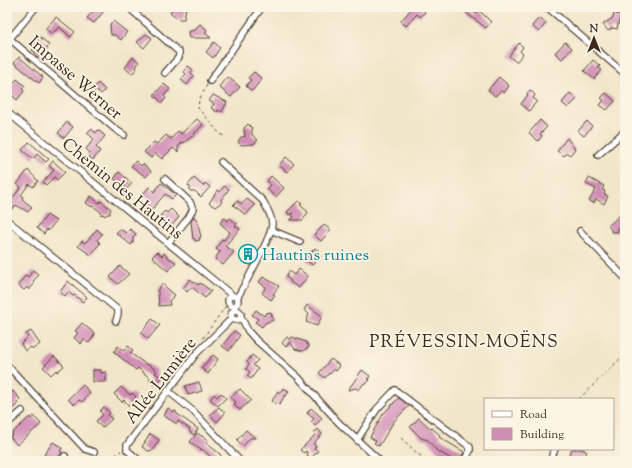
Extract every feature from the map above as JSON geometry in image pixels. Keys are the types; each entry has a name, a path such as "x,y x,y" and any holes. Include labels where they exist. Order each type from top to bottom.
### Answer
{"street":[{"path":"8,41 36,7"},
{"path":"128,7 179,52 179,57 165,73"},
{"path":"210,81 262,7"},
{"path":"547,7 625,74"},
{"name":"Impasse Werner","path":"8,41 124,135"},
{"name":"Chemin des Hautins","path":"7,112 221,286 232,301 236,316"},
{"path":"598,155 625,131"},
{"path":"221,162 243,181 267,208 272,224 272,230 232,301"},
{"path":"164,179 190,202 193,208 189,217 168,243"},
{"path":"7,220 118,310 116,321"},
{"path":"272,230 300,242"},
{"path":"580,231 625,278"},
{"path":"236,316 257,341 309,388 330,414 380,461"},
{"name":"Allée Lumière","path":"140,461 127,450 127,444 196,354 236,316"},
{"path":"7,365 85,449 94,452"},
{"path":"357,440 377,409 396,390 470,447 470,452 464,461"},
{"path":"168,392 193,411 240,461"},
{"path":"7,424 22,411"},
{"path":"550,461 555,450"}],"path":[{"path":"210,81 199,100 198,108 220,134 224,136"},
{"path":"202,340 232,301"},
{"path":"581,398 586,391 625,354"},
{"path":"402,438 418,454 429,461"},
{"path":"112,461 117,453 127,448"}],"building":[{"path":"97,7 104,11 94,23 87,18"},
{"path":"174,7 186,8 184,19 178,19 170,12"},
{"path":"413,7 420,7 425,12 420,17 417,14 406,26 401,21"},
{"path":"469,9 476,14 479,10 491,22 486,28 466,13"},
{"path":"614,13 620,15 617,29 612,28 608,31 603,24 613,18"},
{"path":"56,17 75,32 70,37 60,27 51,34 46,28"},
{"path":"539,18 546,23 539,32 532,26"},
{"path":"113,21 127,32 121,40 115,35 111,35 110,24"},
{"path":"200,24 207,30 205,33 211,38 189,38 188,32 194,30"},
{"path":"146,34 152,38 144,48 137,42"},
{"path":"39,36 49,45 39,56 32,50 37,44 34,41"},
{"path":"214,42 220,48 213,58 206,52"},
{"path":"565,42 572,48 562,59 555,53"},
{"path":"519,43 523,47 520,51 523,54 516,62 509,56"},
{"path":"19,57 43,77 39,83 14,63"},
{"path":"133,57 139,62 136,67 137,68 132,74 125,68"},
{"path":"593,60 600,66 598,68 602,70 594,79 584,71"},
{"path":"188,66 193,70 191,73 194,76 187,85 181,80 186,74 184,72"},
{"path":"254,72 262,79 252,91 246,86 251,80 248,78"},
{"path":"228,77 240,87 231,97 219,87"},
{"path":"499,77 509,86 504,93 501,91 495,96 488,90"},
{"path":"17,79 25,86 22,89 24,91 17,100 7,91"},
{"path":"89,83 94,88 98,83 105,90 101,94 96,90 91,95 84,89"},
{"path":"164,84 170,89 164,96 166,98 162,103 154,95"},
{"path":"530,90 535,95 533,98 537,101 529,111 521,104"},
{"path":"570,93 577,99 568,108 562,103"},
{"path":"606,93 615,101 607,110 600,105 604,100 601,98"},
{"path":"213,95 227,102 222,112 218,110 217,112 211,108 214,104 209,101"},
{"path":"197,119 203,125 178,147 178,152 173,148 162,159 155,153 151,158 144,152 154,142 157,144 166,135 171,139 178,131 181,134"},
{"path":"540,120 547,127 540,134 542,136 538,141 529,133"},
{"path":"587,121 592,126 584,136 578,131"},
{"path":"67,122 73,127 64,138 58,133"},
{"path":"248,124 252,128 252,135 258,140 254,144 241,145 238,142 241,137 245,137 244,128"},
{"path":"91,129 96,133 98,130 105,136 96,147 100,151 93,160 88,156 90,153 86,149 94,139 87,133"},
{"path":"567,138 575,149 570,155 567,153 564,156 557,151"},
{"path":"29,142 49,159 46,162 37,154 33,159 22,150"},
{"path":"286,157 294,164 287,172 279,165"},
{"path":"53,161 65,172 57,180 54,177 46,185 43,182 54,170 49,166"},
{"path":"136,161 141,166 143,164 151,171 146,177 131,166"},
{"path":"28,170 38,181 33,187 29,184 21,195 23,197 22,199 32,207 28,212 16,205 13,209 7,205 21,187 17,184"},
{"path":"119,172 132,183 127,189 114,179"},
{"path":"271,176 284,188 276,197 267,189 271,185 267,181"},
{"path":"194,178 203,186 205,183 210,187 201,197 195,191 190,191 190,187 188,185"},
{"path":"589,178 604,186 602,190 605,191 604,194 608,196 604,204 596,199 594,203 589,201 596,189 586,184"},
{"path":"161,183 176,195 172,199 165,194 149,213 143,209 150,201 143,194 149,187 154,192"},
{"path":"224,186 229,189 221,200 222,202 215,207 209,203 218,190 220,192"},
{"path":"91,196 99,203 101,201 111,209 110,214 105,216 103,214 101,215 101,212 86,203"},
{"path":"247,199 255,205 246,215 233,205 237,201 242,204"},
{"path":"298,201 302,204 300,205 308,212 303,220 290,220 294,217 291,214 289,215 287,212"},
{"path":"171,209 179,217 170,228 158,218 165,211 167,213"},
{"path":"47,215 56,221 44,234 37,228"},
{"path":"619,216 624,222 618,228 618,232 611,232 611,229 608,226"},
{"path":"194,217 197,220 201,237 199,238 200,240 195,241 194,238 193,239 191,221"},
{"path":"224,218 228,221 230,218 237,224 235,226 240,229 225,246 234,252 223,265 215,259 220,252 216,249 217,247 222,239 224,240 230,232 220,223"},
{"path":"324,225 331,230 321,241 314,235"},
{"path":"97,229 102,234 97,240 100,243 91,255 78,246 82,241 84,243 87,241"},
{"path":"120,229 126,233 130,229 136,234 131,245 116,233"},
{"path":"315,248 320,252 318,254 321,257 312,265 305,259"},
{"path":"157,252 162,256 164,253 167,257 176,262 168,271 152,257"},
{"path":"120,266 129,274 118,284 110,277"},
{"path":"299,269 308,276 299,288 290,282 291,281 286,277 289,271 294,275"},
{"path":"33,270 39,275 33,281 35,283 29,290 27,287 24,290 18,285 26,275 28,277"},
{"path":"263,277 279,286 273,294 275,295 271,300 262,293 266,287 259,282"},
{"path":"190,279 198,285 200,283 211,291 205,298 192,287 187,292 183,288"},
{"path":"68,281 87,297 83,302 68,292 65,296 60,292"},
{"path":"162,284 175,295 169,301 170,305 159,306 157,291"},
{"path":"307,305 322,316 317,326 306,322 309,314 304,310"},
{"path":"256,310 264,316 266,313 271,312 273,320 265,323 262,327 255,322 258,319 252,315"},
{"path":"152,319 160,325 148,339 141,333"},
{"path":"82,323 95,334 90,342 88,343 84,339 81,344 74,338 78,333 75,331"},
{"path":"31,331 40,344 33,349 31,347 25,351 21,344 28,337 26,334"},
{"path":"234,331 240,335 229,351 222,346"},
{"path":"287,337 290,340 292,337 306,342 309,347 303,351 295,349 290,342 286,347 282,343"},
{"path":"118,346 124,351 128,346 133,350 130,353 157,371 155,373 162,378 155,385 149,381 151,379 138,368 136,370 114,352"},
{"path":"213,355 218,359 208,374 201,368"},
{"path":"252,355 258,360 253,365 258,369 251,379 247,376 250,372 246,369 249,364 247,362"},
{"path":"54,356 64,366 57,372 56,370 51,375 43,367"},
{"path":"331,359 340,366 336,371 334,369 330,374 329,373 325,378 319,373"},
{"path":"93,370 101,370 101,373 106,372 106,382 93,382"},
{"path":"362,370 370,376 368,379 370,380 366,384 364,383 359,390 356,388 348,390"},
{"path":"199,382 202,391 188,395 185,386"},
{"path":"83,385 90,393 82,402 79,400 74,405 68,399"},
{"path":"121,387 130,395 132,393 136,397 129,406 124,400 122,402 114,394"},
{"path":"283,388 289,391 279,405 272,401 278,391 280,393"},
{"path":"240,389 251,400 240,410 234,405 236,402 231,397"},
{"path":"13,391 20,399 17,402 18,404 12,409 11,407 7,411 7,397"},
{"path":"221,393 226,398 218,406 211,400 211,398 214,394 217,397"},
{"path":"399,398 409,406 394,421 379,446 374,443 376,441 370,437 383,414"},
{"path":"104,407 110,413 108,415 112,419 102,428 96,421 103,415 100,411"},
{"path":"219,407 225,413 217,422 210,415"},
{"path":"168,408 173,412 176,411 176,413 198,429 194,435 189,431 190,429 178,421 177,424 164,416"},
{"path":"311,408 322,418 315,426 311,422 314,419 307,413"},
{"path":"34,416 41,424 17,445 10,437 13,434 12,433 30,417 31,419"},
{"path":"419,418 440,435 439,437 464,452 459,461 455,461 436,450 428,440 421,438 410,427"},
{"path":"318,429 322,434 313,444 316,446 314,448 318,451 311,458 307,455 306,451 304,453 300,450 315,435 314,433"},
{"path":"246,430 255,438 250,438 243,446 237,440"},
{"path":"197,433 208,440 206,443 220,454 222,458 219,461 207,461 211,457 202,449 201,450 190,442"},
{"path":"150,434 159,440 153,450 148,451 142,447"},
{"path":"53,442 62,448 60,451 62,452 56,461 40,461"},
{"path":"571,450 584,450 587,452 582,461 565,461"}],"place":[{"name":"Hautins ruines","path":"248,254"}],"district":[{"name":"PRÉVESSIN-MOËNS","path":"464,341"}]}
